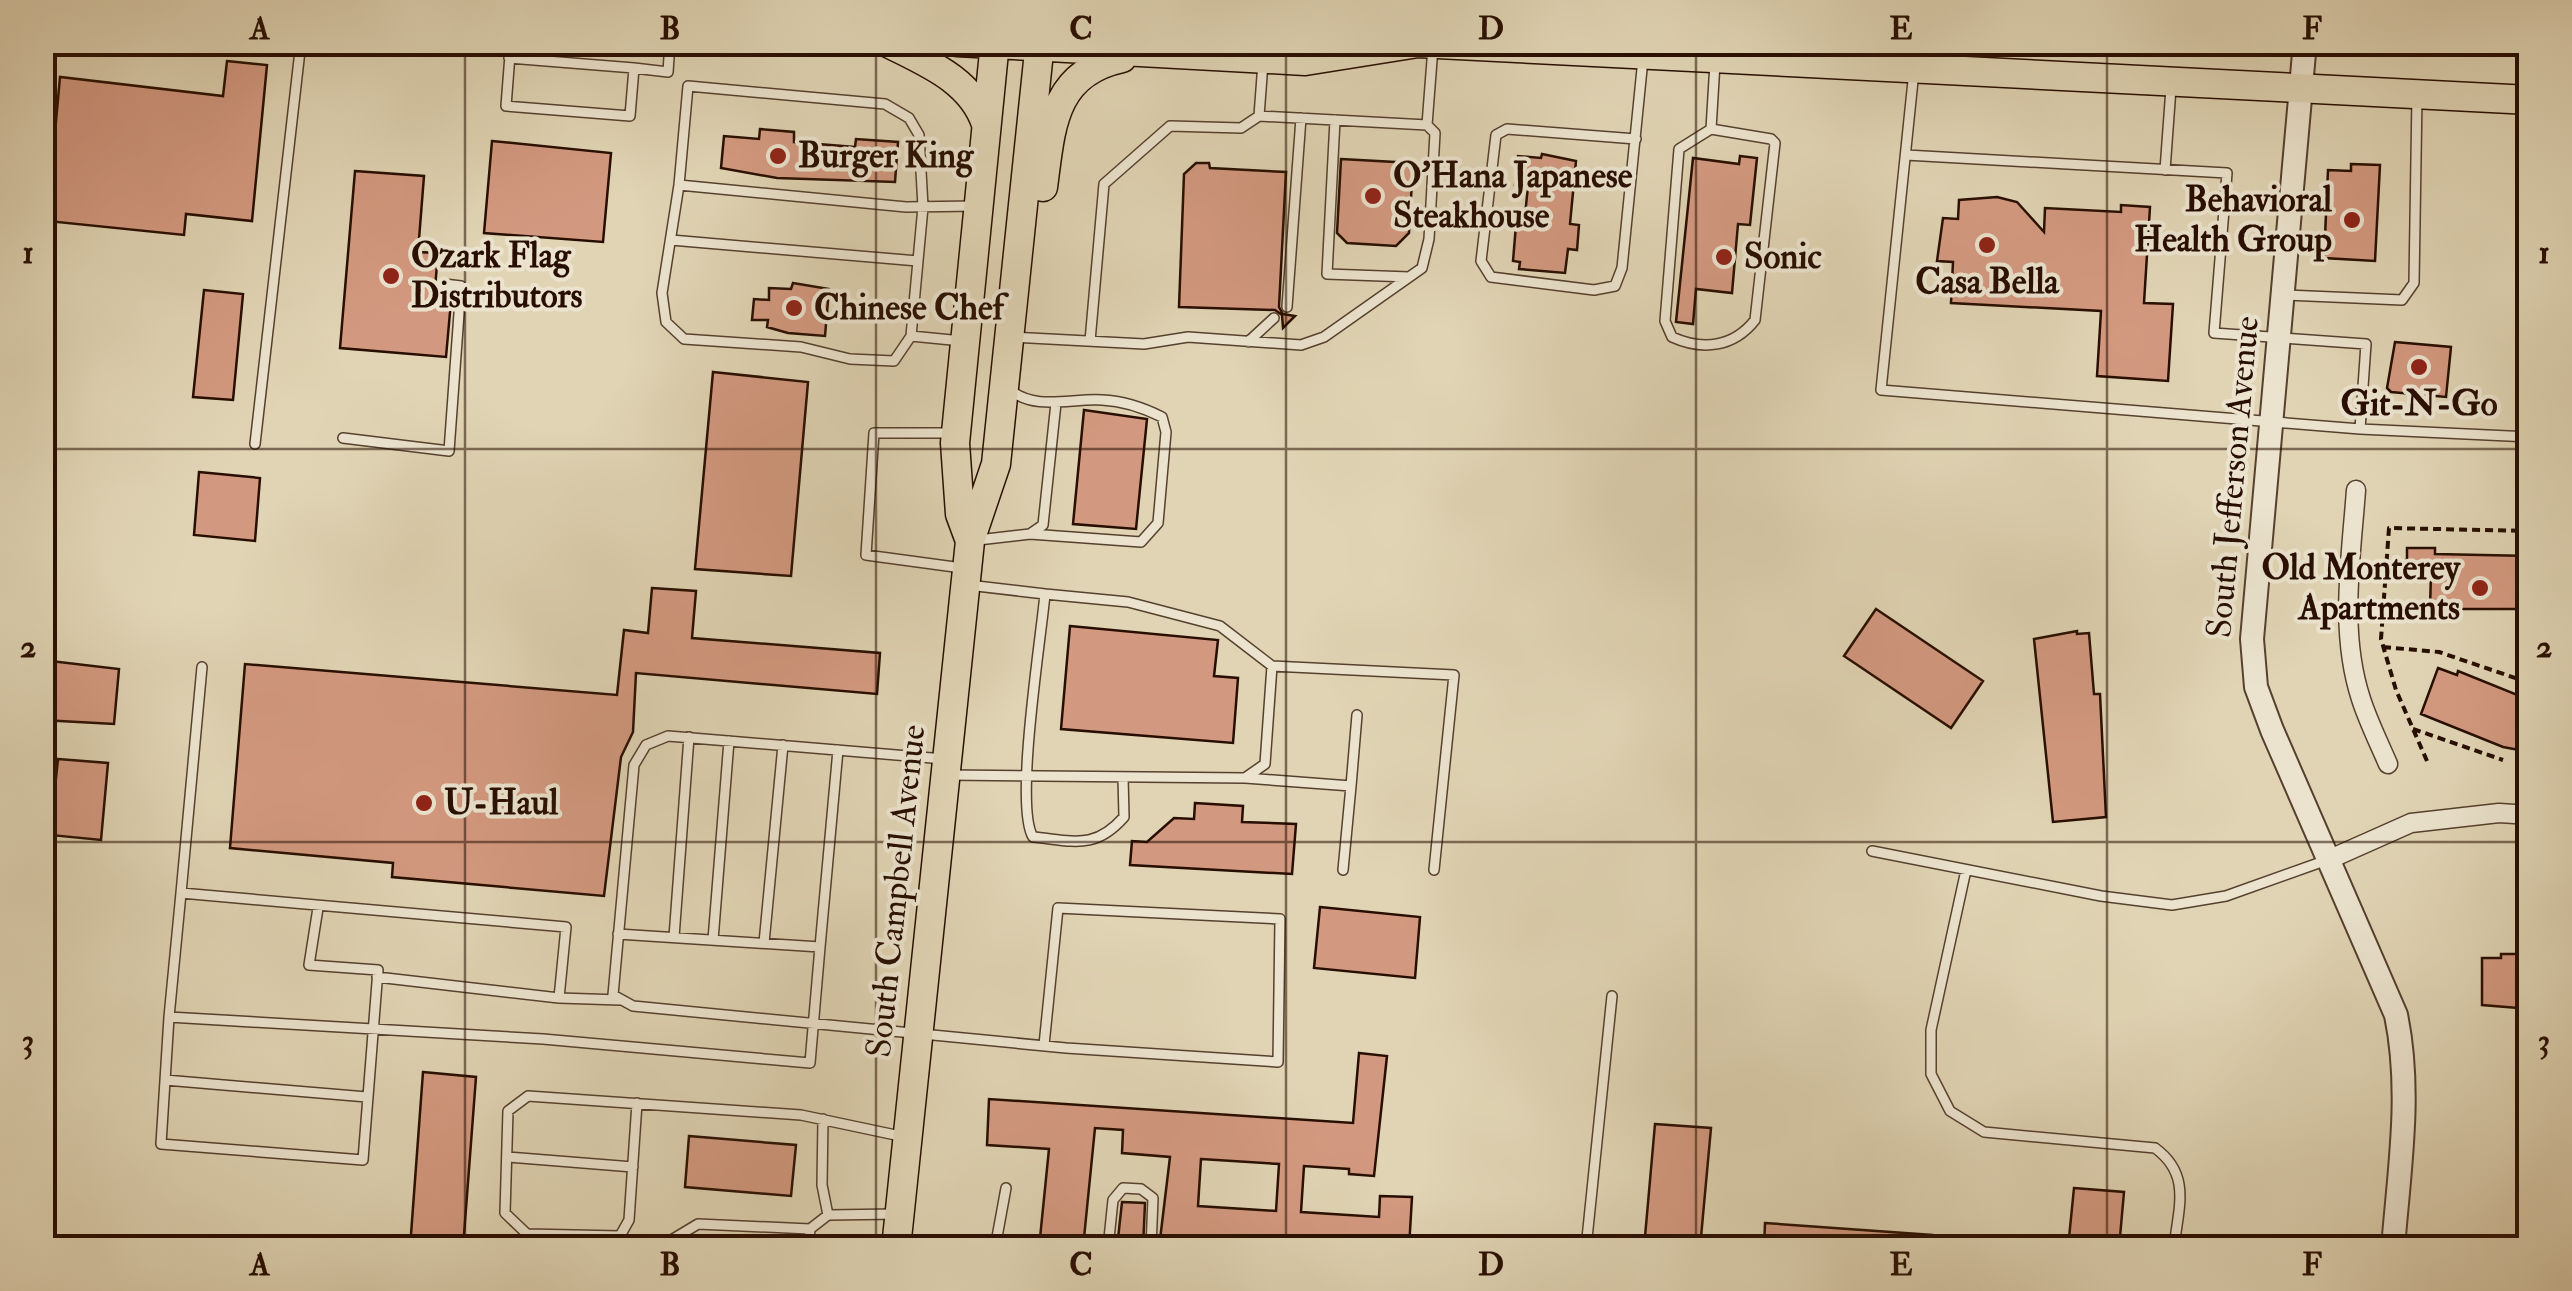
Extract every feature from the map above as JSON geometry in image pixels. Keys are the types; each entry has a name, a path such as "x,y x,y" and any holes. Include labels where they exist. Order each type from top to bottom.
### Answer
{"main road":[{"path":"886,42 948,74 976,100 986,124"},
{"path":"957,42 1305,61 1421,43 1536,51 1569,48 1715,60 1916,56 2172,84 2530,100"},
{"name":"South Campbell Avenue","path":"967,565 956,433 995,44"},
{"name":"South Campbell Avenue","path":"898,1234 967,565 996,464 1040,45"},
{"path":"1010,330 1034,254 1051,128 1060,100 1091,67 1143,54"}],"street":[{"name":"South Jefferson Avenue","path":"2305,42 2252,638 2256,687 2396,1015 2404,1057 2393,1248"},
{"path":"2356,490 2348,603 2350,646 2360,698 2388,764"},
{"path":"2330,859 2410,822 2499,813 2530,815"}],"lane":[{"path":"255,444 301,42"},
{"path":"511,42 506,106 630,116 634,68"},
{"path":"668,72 670,42"},
{"path":"1010,330 1144,344 1188,338 1301,346 1324,337 1422,268 1429,239 1435,133 1427,125 1421,43"},
{"path":"1636,139 1507,129 1496,135 1482,261 1485,271 1491,277 1594,290 1615,286 1622,268 1636,139 1643,56"},
{"path":"1916,56 1881,390 2360,429 2524,437 2530,424"},
{"path":"510,58 668,72 688,86 885,104 910,118 918,135 923,206 911,336 894,361 850,359 801,347 684,339 666,322 662,292 679,185 688,86"},
{"path":"1259,116 1263,60"},
{"path":"1711,128 1715,60"},
{"path":"2166,170 2172,84"},
{"path":"2283,295 2402,300 2414,283 2417,95"},
{"path":"1090,340 1104,184 1170,126 1241,128 1259,116 1427,125"},
{"path":"1287,308 1300,118"},
{"path":"1335,120 1327,274 1409,277"},
{"path":"1711,128 1771,139 1775,144 1755,320 1738,338 1719,345 1672,337 1664,321 1679,149 1711,128"},
{"path":"1906,155 2227,173 2214,333 2366,344 2360,429"},
{"path":"679,185 923,206 978,206"},
{"path":"671,240 918,261"},
{"path":"343,438 449,451 461,286 444,284"},
{"path":"1248,342 1274,318"},
{"path":"911,336 965,342"},
{"path":"1004,384 1020,398 1056,403 1123,401 1162,417 1166,432 1158,523 1141,542 1030,534"},
{"path":"967,565 1042,525 1056,403"},
{"path":"956,433 874,433 866,555 967,565 1045,594 1128,602 1220,626 1272,666 1454,675 1434,870"},
{"path":"1045,594 1026,826 1033,837 1082,842 1106,837 1124,817 1123,776"},
{"path":"1245,778 1266,764 1272,666"},
{"path":"202,667 161,1144 363,1160 378,970 309,966 318,908"},
{"path":"1343,870 1357,715"},
{"path":"1044,1045 1058,908 1280,919 1278,1062 1044,1045 633,1006 613,994 638,753 658,738 690,738 838,750 1028,776 1245,778 1351,786"},
{"path":"674,937 690,738"},
{"path":"713,940 730,741"},
{"path":"764,943 783,746"},
{"path":"169,1017 543,1039 810,1063 838,750"},
{"path":"1872,851 2172,905 2226,896 2330,859"},
{"path":"1966,870 1931,1030 1930,1074 1950,1111 1984,1132 2155,1148 2174,1162 2180,1184 2174,1248"},
{"path":"181,892 318,908 566,927 560,998"},
{"path":"618,934 820,947"},
{"path":"377,976 560,998 620,1000"},
{"path":"1586,1248 1612,996"},
{"path":"165,1080 367,1097"},
{"path":"637,1104 629,1220 620,1236 527,1234 505,1213 508,1110 528,1096 637,1104 823,1119 908,1138"},
{"path":"823,1119 822,1185 828,1215"},
{"path":"506,1158 633,1167"},
{"path":"828,1215 898,1234 995,1247 1006,1188"},
{"path":"1108,1248 1113,1200 1122,1188 1142,1188 1153,1198 1151,1248"},
{"path":"668,1248 668,1242 698,1224 810,1228 828,1215"},
{"path":"808,1248 810,1228"}],"path":[{"path":"2427,760 2383,647 2390,528 2530,531"},
{"path":"2383,647 2439,652 2530,683"},
{"path":"2413,729 2502,760"}],"building":[{"path":"227,61 267,65 252,221 186,214 184,235 47,221 60,77 223,96"},
{"name":"Burger King","path":"760,129 794,132 794,142 855,147 856,139 898,142 895,182 777,178 721,168 724,136 759,139"},
{"path":"492,141 611,153 603,242 484,233"},
{"path":"1542,154 1576,161 1570,224 1579,225 1577,250 1568,249 1565,273 1519,269 1520,262 1513,261 1516,225 1524,225 1528,186 1515,185 1518,156 1541,158"},
{"path":"1740,156 1757,158 1750,225 1738,224 1732,293 1696,289 1693,324 1676,322 1693,158 1739,164"},
{"name":"O'Hana Japanese Steakhouse","path":"1341,159 1413,163 1409,233 1396,246 1347,243 1337,233"},
{"path":"1196,163 1209,163 1210,168 1286,172 1279,307 1283,314 1295,316 1283,328 1282,315 1275,310 1179,307 1184,174"},
{"name":"Behavioral Health Group","path":"2351,164 2380,165 2375,261 2324,258 2328,170 2351,171"},
{"name":"Ozark Flag Distributors","path":"355,171 424,176 418,252 438,253 434,300 451,301 446,357 340,348"},
{"path":"1997,197 2017,202 2044,232 2045,208 2121,212 2121,205 2150,207 2144,303 2173,304 2168,381 2097,376 2101,311 1951,303 1953,262 1937,261 1943,218 1958,219 1959,200"},
{"path":"793,283 829,289 825,336 788,333 767,327 768,320 752,320 754,299 769,300 769,288 791,289"},
{"path":"204,290 243,294 233,400 193,397"},
{"name":"Git-N-Go","path":"2395,342 2451,347 2446,397 2391,392 2387,388"},
{"path":"713,372 808,382 791,576 695,569"},
{"path":"1084,410 1147,419 1136,529 1073,524"},
{"path":"199,472 260,478 255,541 194,535"},
{"name":"Old Monterey Apartments","path":"2407,548 2435,548 2435,554 2530,556 2530,609 2430,609 2431,573 2407,572"},
{"name":"U-Haul","path":"652,588 696,591 692,638 880,653 877,694 636,673 633,732 621,757 604,896 392,877 393,863 230,848 245,664 617,695 624,630 648,633"},
{"path":"1876,609 1983,681 1951,728 1844,656"},
{"path":"1070,626 1218,640 1214,676 1238,678 1233,743 1061,729"},
{"path":"2077,631 2089,633 2094,694 2100,694 2106,817 2053,822 2034,639"},
{"path":"42,660 119,669 114,724 42,720"},
{"name":"Old Monterey Apartments","path":"2438,668 2457,675 2458,671 2530,700 2530,752 2503,747 2421,714"},
{"path":"58,759 108,763 101,840 50,835"},
{"path":"1195,803 1243,806 1242,822 1296,824 1292,874 1130,865 1132,841 1147,842 1174,818 1194,819"},
{"path":"1320,907 1420,917 1415,978 1314,968"},
{"path":"2501,954 2530,954 2530,1009 2482,1005 2482,958 2501,958"},
{"path":"1359,1053 1387,1056 1374,1176 1349,1174 1349,1169 1304,1166 1301,1212 1379,1217 1380,1196 1412,1197 1409,1248 1159,1248 1170,1157 1122,1153 1123,1130 1095,1128 1083,1248 1039,1248 1049,1149 987,1145 989,1099 1353,1123","holes":["1201,1159 1279,1164 1276,1211 1198,1206"]},
{"path":"423,1072 476,1077 463,1248 410,1248"},
{"path":"1655,1124 1711,1128 1700,1248 1644,1248"},
{"path":"689,1136 796,1145 791,1196 685,1187"},
{"path":"2074,1188 2124,1192 2119,1248 2068,1248"},
{"path":"1122,1202 1145,1203 1143,1248 1117,1248"},
{"path":"1765,1223 1932,1235 1931,1248 1764,1248"}],"place":[{"name":"Burger King","path":"778,156"},
{"name":"O'Hana Japanese Steakhouse","path":"1373,196"},
{"name":"Behavioral Health Group","path":"2352,220"},
{"name":"Casa Bella","path":"1987,245"},
{"name":"Sonic","path":"1724,257"},
{"name":"Ozark Flag Distributors","path":"391,276"},
{"name":"Chinese Chef","path":"794,308"},
{"name":"Git-N-Go","path":"2419,367"},
{"name":"Old Monterey Apartments","path":"2480,588"},
{"name":"U-Haul","path":"424,803"}]}
